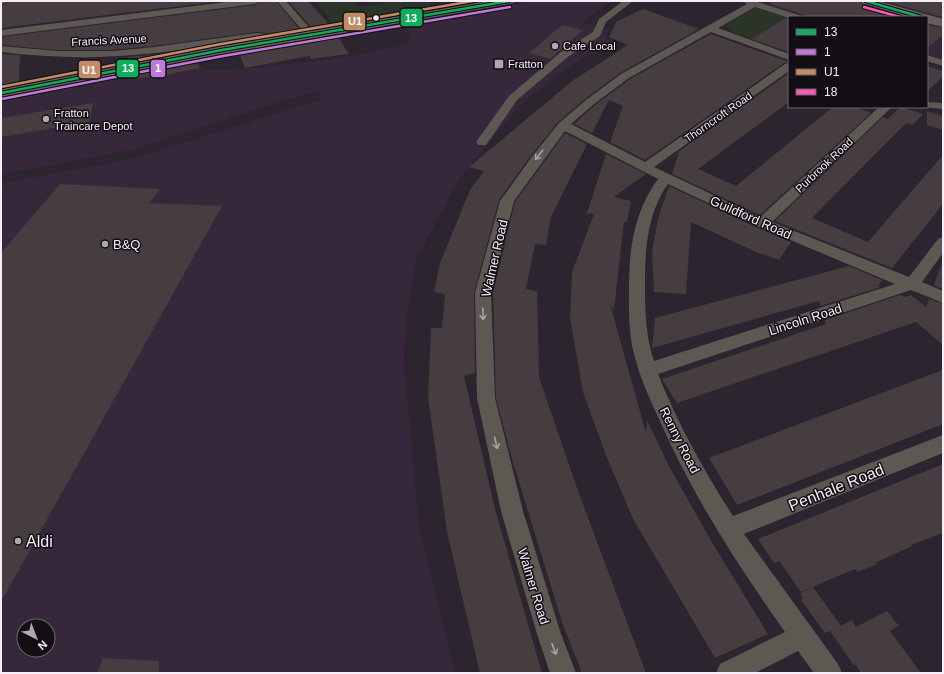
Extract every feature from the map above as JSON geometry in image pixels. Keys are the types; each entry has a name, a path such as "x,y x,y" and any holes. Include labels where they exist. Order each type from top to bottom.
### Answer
{"main road":[{"path":"1,93 220,45 274,41 509,1"},
{"path":"866,1 918,16"},
{"path":"928,19 943,23"}],"street":[{"path":"1,33 255,1"},
{"path":"281,1 311,35"},
{"path":"482,142 514,98 565,54 597,34 602,21 629,1"},
{"path":"750,2 793,16"},
{"name":"Walmer Road","path":"563,673 549,634 512,511 486,398 483,293 507,201 563,125 590,102 625,76 710,28 750,2"},
{"path":"710,28 788,57"},
{"name":"Francis Avenue","path":"1,49 36,54 93,54 220,45"},
{"path":"928,58 943,63"},
{"name":"Thorncroft Road","path":"646,167 788,67"},
{"path":"928,105 943,106"},
{"name":"Purbrook Road","path":"762,223 885,108"},
{"name":"Guildford Road","path":"563,125 666,178 762,223 943,297"},
{"name":"Renny Road","path":"666,178 655,191 644,218 637,249 638,329 648,370 673,430 729,529 829,673"},
{"path":"912,284 943,242"},
{"name":"Lincoln Road","path":"648,370 912,284"},
{"name":"Penhale Road","path":"729,529 943,444"},
{"path":"729,673 802,636"}],"shaded area":[{"path":"532,1 612,1 582,23 609,29 606,38 615,41 579,60 523,102 458,180 416,261 408,305 404,359 419,526 455,673 1,673 1,183 131,159 322,99 319,93 315,91 131,150 1,175 1,100 92,82 165,75 203,67 204,70 243,69 333,59 372,52 410,43 407,40 410,39 403,22 446,15 455,18 485,9"},
{"path":"943,1 943,60 928,55 928,16 803,16 757,2"}],"green space":[{"path":"315,1 354,1 359,7 394,1 428,1 435,9 334,25"},
{"path":"756,8 785,17 751,39 730,31 726,24"}],"building":[{"path":"222,1 1,28 1,5 8,2"},
{"path":"260,1 276,1 301,31 274,36 268,33 256,32 154,46 110,50 57,50 1,45 1,37 255,5"},
{"path":"288,1 308,1 331,26 313,29"},
{"path":"771,1 858,1 862,4 900,16 808,16 771,4"},
{"path":"884,1 943,1 943,17"},
{"path":"643,9 699,29 620,73 585,99 558,122 530,157 499,200 474,293 475,373 464,376 495,509 542,673 480,673 447,532 428,397 431,328 442,328 445,294 434,292 440,263 470,190 484,171 469,167 572,81 628,45 609,37 616,22"},
{"path":"785,18 788,19 788,52 751,39"},
{"path":"562,25 583,30 550,59 529,53"},
{"path":"928,25 943,28 943,35 928,47"},
{"path":"711,34 788,62 645,160 610,142 623,106 609,100 592,133 574,124 595,105 630,79"},
{"path":"337,35 349,54 311,59 310,56 245,68 239,53"},
{"path":"192,50 128,63 127,57 164,54"},
{"path":"1,54 20,55 19,82 1,86"},
{"path":"197,60 200,68 165,75 131,79 130,73"},
{"path":"928,66 943,71 943,77 928,90"},
{"path":"788,74 788,103 698,169 736,186 832,108 858,108 871,113 760,215 672,174 679,152 657,167"},
{"name":"Fratton Traincare Depot","path":"93,103 90,122 1,137 1,118"},
{"path":"899,108 923,114 913,125 906,123 812,218 868,242 943,155 943,204 892,268 775,221 883,117 888,119"},
{"path":"927,111 943,116 943,130 927,125"},
{"path":"565,133 587,144 551,217 546,245 535,244 526,289 537,291 539,377 577,488 646,673 582,673 562,622 512,459 496,398 493,293 515,202"},
{"path":"606,154 646,174 614,197 631,201 627,222 624,222 614,310 610,304 646,433 647,420 670,468 713,544 768,634 715,658 633,519 607,458 583,392 570,318 572,272 594,214 590,213 586,216"},
{"path":"60,184 160,189 149,203 222,206 1,602 1,253"},
{"path":"669,186 791,242 779,260 756,252 691,222 686,294 654,292 652,251 658,219"},
{"path":"941,265 943,266 943,289 934,285"},
{"path":"849,266 882,280 878,286 881,287 821,306 819,301 652,348 655,318"},
{"path":"900,295 904,297 911,295 926,307 929,299 943,304 943,345 916,322 677,403 662,379 826,324 825,320"},
{"path":"943,370 943,424 737,505 709,458"},
{"path":"943,464 943,533 911,545 912,546 875,563 877,564 858,572 855,569 801,592 779,561 774,563 758,539"},
{"path":"813,587 841,626 825,633 801,600 803,598 800,593"},
{"path":"887,611 899,626 890,631 921,673 861,673 855,664 854,666 830,631 852,620 856,627"},
{"path":"103,658 159,661 159,673 97,673"}],"transit line":[{"name":"U1","path":"1,87 221,44 473,1"},
{"name":"13","path":"1,93 222,50 509,1"},
{"name":"13","path":"866,1 918,16"},
{"name":"1","path":"2,99 223,56 510,7"},
{"name":"18","path":"864,7 896,16"}],"place":[{"name":"Cafe Local","path":"555,46"},
{"name":"Fratton","path":"499,64"},
{"name":"Fratton Traincare Depot","path":"46,119"},
{"name":"B&Q","path":"105,244"},
{"name":"Aldi","path":"18,541"}]}
